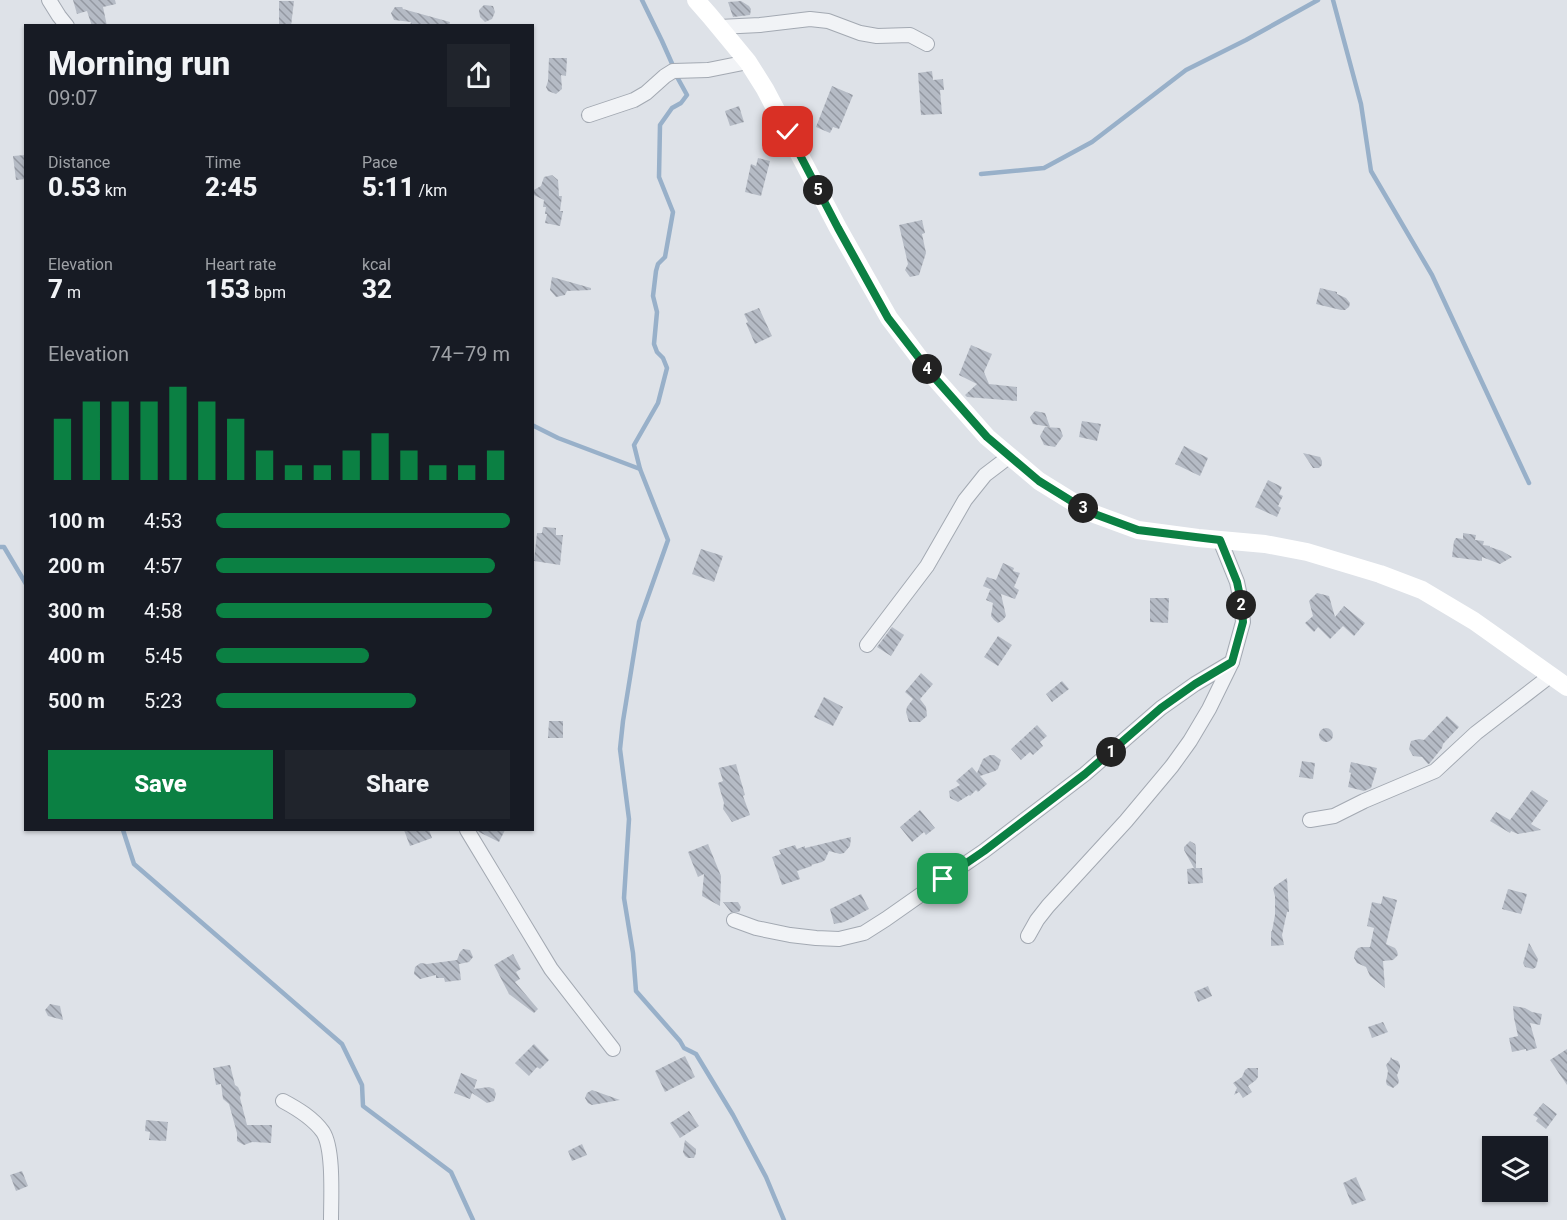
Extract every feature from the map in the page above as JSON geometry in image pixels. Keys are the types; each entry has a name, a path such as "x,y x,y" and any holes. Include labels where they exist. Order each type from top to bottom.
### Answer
{"street":[{"path":"50,0 65,24"},
{"path":"696,0 748,62 765,89 888,318 933,376 987,437 1039,481 1089,512 1138,530 1265,544 1307,552 1380,574 1422,590 1474,621 1567,687"},
{"path":"719,27 810,19 828,21 860,33 877,36 910,35 927,44"},
{"path":"589,115 634,100 673,71 708,70 748,62"},
{"path":"867,645 927,566 966,500 985,476 1010,456"},
{"path":"1028,936 1048,906 1126,821 1190,741 1232,662 1243,622 1237,582 1220,540"},
{"path":"734,920 756,928 816,938 839,939 864,933 984,851 1085,774 1161,708 1232,662"},
{"path":"1310,820 1334,816 1435,771 1476,733 1550,676"},
{"path":"468,831 551,969 613,1049"},
{"path":"283,1101 300,1110 324,1134 330,1166 331,1220"}],"building":[{"path":"73,0 115,0 116,4 103,7 107,24 91,24 87,11 77,14"},
{"path":"279,1 294,1 291,24 279,24"},
{"path":"741,1 751,9 750,15 733,17 728,2"},
{"path":"484,5 493,6 495,12 492,19 485,22 480,17 479,10"},
{"path":"395,7 402,7 450,22 450,24 410,24 411,22 394,20 391,13"},
{"path":"549,58 567,58 566,76 561,75 562,89 556,94 548,91 546,87"},
{"path":"932,71 933,80 943,79 944,90 940,90 942,114 921,115 918,73"},
{"path":"832,86 853,95 839,129 833,127 830,133 816,127"},
{"path":"739,106 744,122 730,126 725,111"},
{"path":"24,155 24,179 16,180 13,156"},
{"path":"758,158 770,161 761,196 745,192 751,164 756,166"},
{"path":"552,175 558,180 559,196 562,196 560,211 563,211 560,226 545,223 547,214 545,214 546,207 543,207 544,200 534,195 534,190 541,186 544,177"},
{"path":"922,220 926,253 919,275 910,277 905,270 908,264 899,225"},
{"path":"552,277 591,288 591,290 567,291 565,295 556,297 550,290"},
{"path":"1320,288 1337,292 1350,303 1349,307 1341,310 1316,304"},
{"path":"759,308 772,336 755,344 744,314"},
{"path":"971,345 992,354 984,372 989,384 1017,387 1017,401 965,395 977,384 959,375"},
{"path":"1035,411 1045,413 1050,427 1033,424 1030,417"},
{"path":"1082,421 1101,424 1097,441 1079,437"},
{"path":"1045,427 1060,428 1063,436 1055,447 1044,445 1040,436"},
{"path":"1184,446 1208,458 1200,476 1175,464"},
{"path":"1303,453 1320,457 1322,465 1319,468 1313,468"},
{"path":"1268,480 1282,487 1279,494 1283,496 1278,506 1281,508 1277,517 1255,507"},
{"path":"543,527 556,528 556,535 563,535 560,565 534,561 537,533 542,533"},
{"path":"1463,533 1476,535 1475,540 1484,541 1483,545 1512,557 1500,564 1482,557 1482,561 1452,557 1454,541 1456,538 1463,539"},
{"path":"701,549 723,556 714,582 692,574"},
{"path":"1003,563 1014,568 1013,571 1020,573 1014,587 1019,590 1015,599 1001,594 1006,616 998,623 991,616 993,603 986,600 992,590 983,586 987,577 996,580"},
{"path":"1317,593 1329,596 1335,617 1344,606 1365,623 1354,636 1343,626 1330,639 1318,627 1314,632 1305,623 1313,616 1309,601"},
{"path":"1150,598 1169,598 1168,623 1150,622"},
{"path":"892,627 904,635 891,656 877,647"},
{"path":"998,636 1012,645 998,666 984,657"},
{"path":"921,673 933,684 920,699 926,707 927,716 920,722 909,722 906,712 913,699 905,692"},
{"path":"1062,681 1069,689 1052,702 1046,694"},
{"path":"824,697 843,707 833,726 814,717"},
{"path":"1447,716 1459,727 1429,764 1422,757 1413,756 1409,749 1411,741 1424,740"},
{"path":"549,721 563,721 563,738 548,738"},
{"path":"1037,725 1047,736 1040,742 1043,746 1033,755 1030,752 1021,760 1011,749"},
{"path":"1326,728 1331,730 1333,735 1331,740 1326,742 1321,740 1319,735 1321,730"},
{"path":"990,755 1001,760 998,769 980,776 987,784 978,792 976,790 958,802 950,798 949,791 960,785 956,781 972,767 977,773 983,759"},
{"path":"1302,761 1315,763 1313,779 1299,777"},
{"path":"1351,762 1377,768 1371,788 1364,791 1348,787"},
{"path":"736,764 750,815 732,822 723,809 724,803 718,783 723,781 719,768"},
{"path":"1532,790 1548,801 1531,824 1541,830 1518,834 1511,831 1510,833 1490,821 1496,812 1510,820"},
{"path":"920,810 935,828 926,835 924,832 912,842 900,827"},
{"path":"404,831 429,831 432,838 410,846"},
{"path":"478,831 504,831 499,842"},
{"path":"851,837 850,846 844,853 829,851 822,862 797,871 800,879 782,885 772,857 781,854 779,850 795,845 797,849 805,846 805,848"},
{"path":"1190,841 1196,847 1196,868 1202,868 1203,883 1188,884 1187,869 1194,868 1184,847"},
{"path":"708,844 721,876 720,906 702,896 704,874 698,877 688,852"},
{"path":"1287,878 1289,912 1287,912 1282,935 1284,945 1271,946 1271,931 1275,915 1273,889"},
{"path":"1508,889 1527,894 1521,914 1502,909"},
{"path":"861,894 869,909 844,922 834,924 830,909"},
{"path":"1383,896 1397,900 1386,944 1395,948 1398,955 1393,960 1383,961 1385,988 1370,976 1366,967 1357,963 1354,958 1358,948 1370,947 1374,928 1367,926 1372,902 1381,904"},
{"path":"723,902 738,902 741,907 739,912 731,912"},
{"path":"1529,943 1538,959 1533,969 1525,967 1523,963"},
{"path":"463,949 470,950 473,957 469,962 459,964 461,980 445,982 444,978 436,978 436,975 420,979 414,974 415,967 421,963 457,960"},
{"path":"513,954 521,969 516,972 520,979 515,982 538,1009 534,1013 509,994 494,965"},
{"path":"1208,986 1212,996 1198,1002 1194,992"},
{"path":"50,1004 60,1006 63,1020 48,1016 45,1010"},
{"path":"1513,1006 1542,1014 1540,1025 1530,1023 1537,1048 1512,1052 1509,1038 1518,1036"},
{"path":"1383,1022 1388,1032 1372,1038 1368,1027"},
{"path":"534,1044 549,1060 540,1069 537,1067 529,1076 515,1063"},
{"path":"1567,1049 1567,1085 1550,1060"},
{"path":"685,1056 695,1077 665,1092 655,1071"},
{"path":"1391,1057 1400,1065 1397,1075 1399,1081 1393,1088 1386,1082 1388,1071 1386,1065"},
{"path":"230,1065 235,1085 241,1093 240,1098 247,1125 272,1125 271,1143 252,1142 244,1145 237,1141 229,1104 223,1099 221,1084 216,1085 213,1068"},
{"path":"1248,1068 1258,1068 1258,1077 1248,1086 1252,1092 1243,1098 1239,1092 1234,1095 1237,1088 1233,1083 1242,1077"},
{"path":"461,1073 477,1080 474,1089 489,1087 494,1089 496,1094 494,1101 487,1103 472,1093 470,1099 454,1093"},
{"path":"592,1090 620,1100 592,1105 585,1098"},
{"path":"1543,1103 1557,1114 1546,1129 1536,1121 1538,1118 1533,1115"},
{"path":"689,1111 699,1126 680,1138 670,1123"},
{"path":"146,1120 168,1122 166,1141 149,1140 150,1132 145,1131"},
{"path":"685,1140 696,1149 694,1158 688,1158 683,1152"},
{"path":"582,1144 587,1155 572,1161 568,1151"},
{"path":"22,1171 28,1186 16,1191 10,1175"},
{"path":"1356,1177 1366,1200 1352,1205 1343,1183"}],"waterway":[{"path":"642,0 674,68"},
{"path":"981,174 1044,168 1092,142 1186,70 1318,0"},
{"path":"1333,0 1361,104 1371,171 1432,275 1529,483"},
{"path":"676,75 687,95 681,103 672,108 660,125 659,177 673,212 665,257 658,264 656,271 653,296 657,312 654,344 667,368 658,403 634,445 640,469 668,540 639,622 623,721 620,749 629,819 624,898 633,953 636,991 684,1048 696,1054 733,1115 766,1177 784,1220"},
{"path":"534,426 558,438 640,469"},
{"path":"0,547 4,547 24,581"},
{"path":"123,831 134,864 342,1044 362,1085 363,1106 451,1172 473,1220"}],"route":[{"path":"788,132 888,318 933,376 987,437 1039,481 1089,512 1138,530 1220,540 1237,582 1241,601 1243,622 1232,662 1161,708 1085,774 984,851 943,879"}]}
